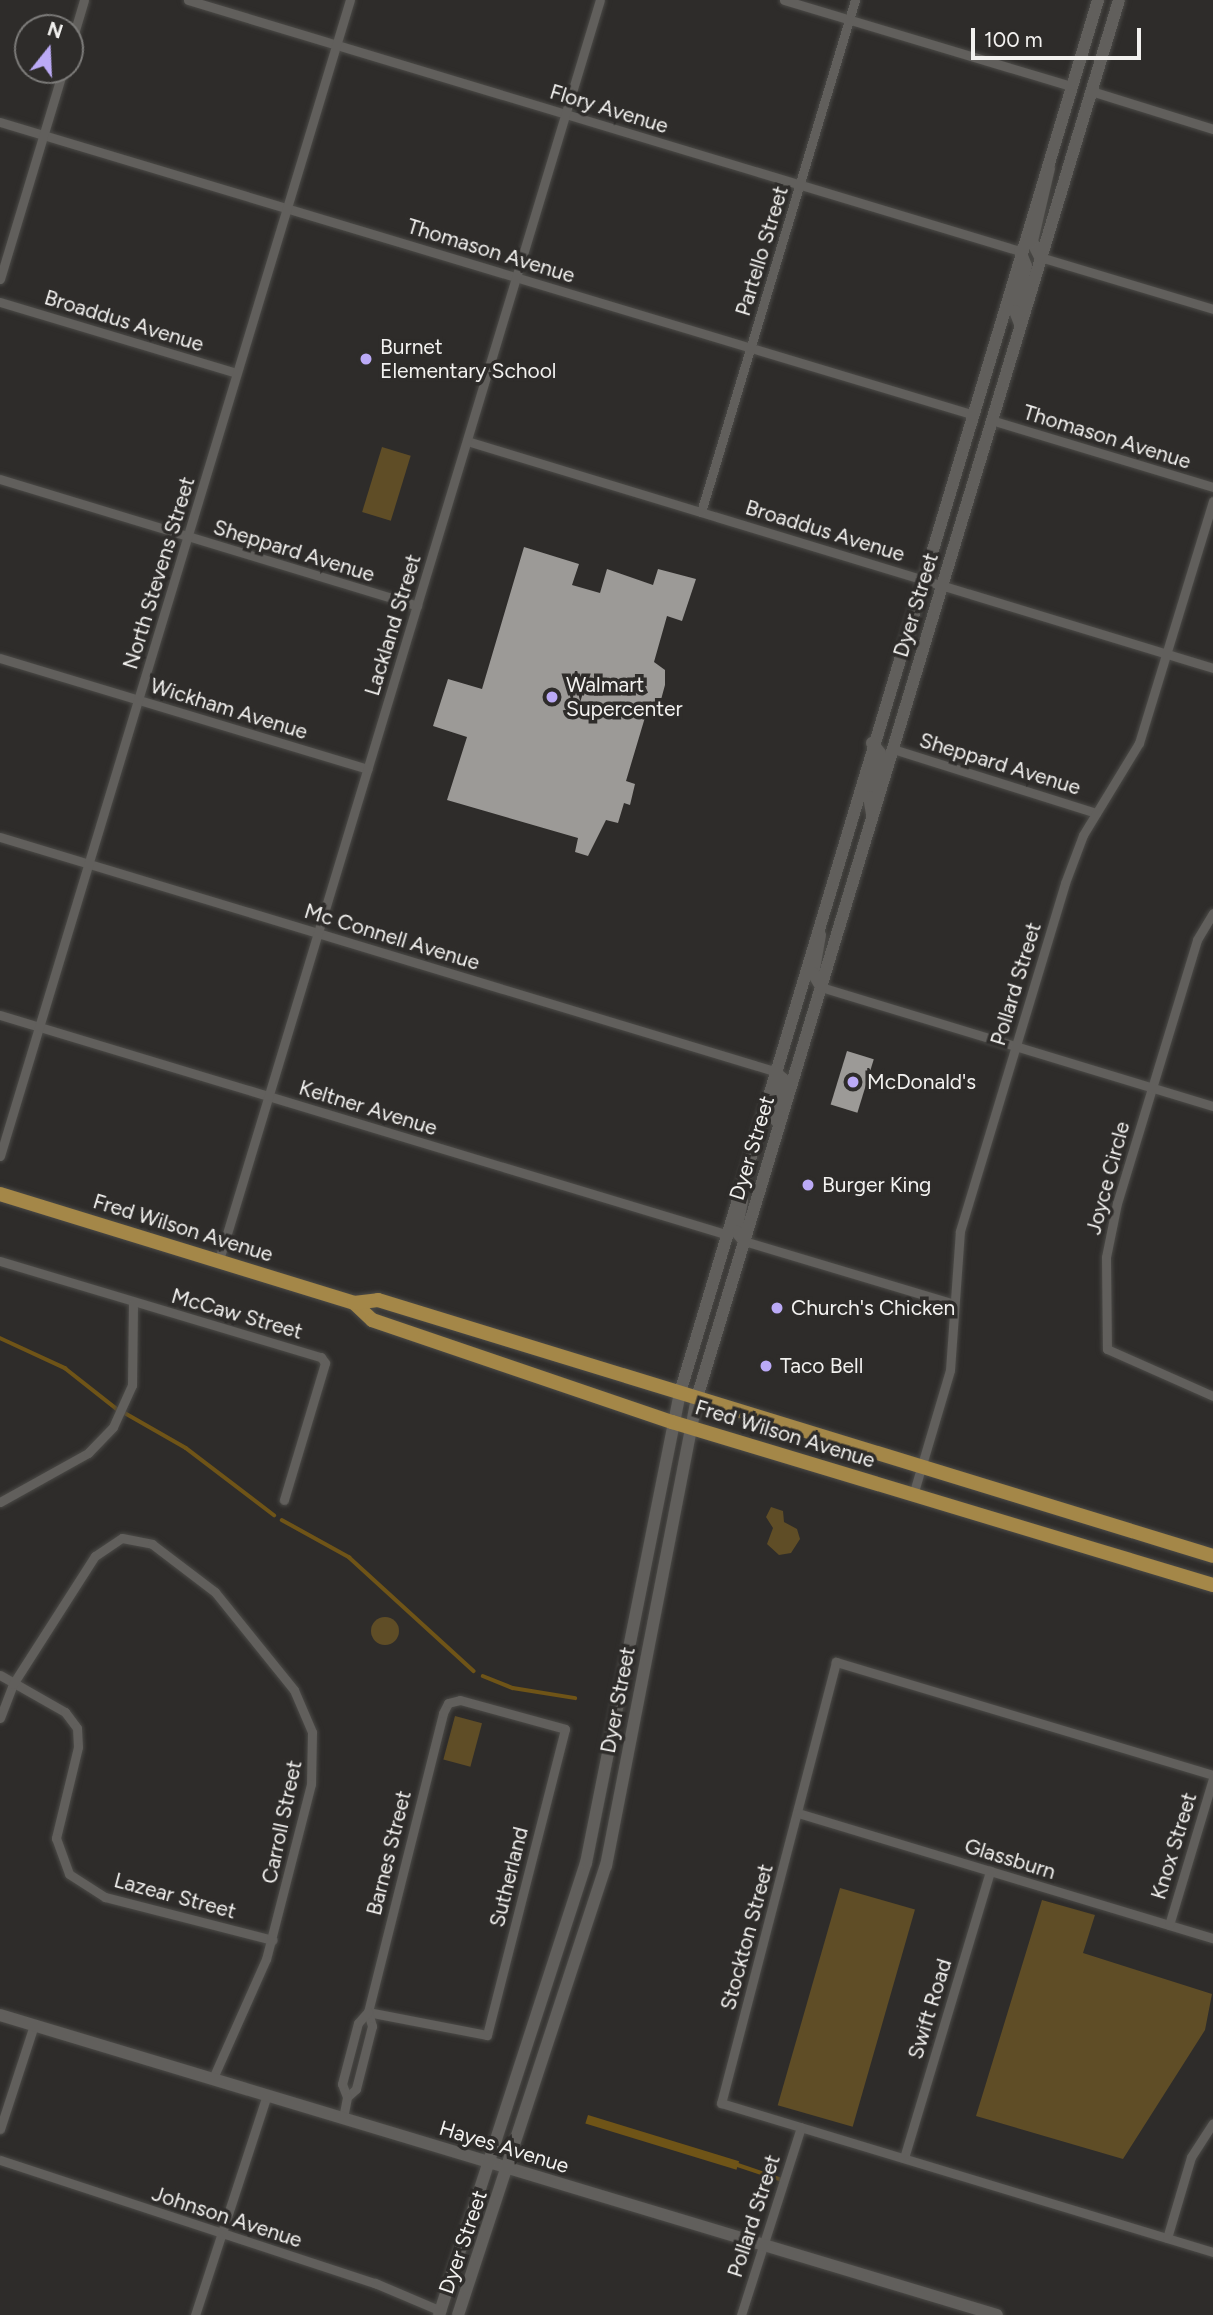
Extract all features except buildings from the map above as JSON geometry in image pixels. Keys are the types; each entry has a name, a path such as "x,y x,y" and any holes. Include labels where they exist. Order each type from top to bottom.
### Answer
{"main road":[{"name":"Dyer Street","path":"440,2313 586,1863 678,1396 1046,162 1098,0"},
{"name":"Dyer Street","path":"458,2315 606,1866 689,1427 696,1402 1119,0"},
{"path":"1040,257 1032,241 1051,172 1046,162"},
{"path":"1020,251 1026,265 1015,311 1020,325"},
{"path":"872,743 880,753 869,797 873,816"},
{"path":"817,928 821,938 813,973 821,988"},
{"path":"774,1071 783,1079 776,1105 779,1126"},
{"path":"739,1191 736,1231 744,1241"},
{"name":"Fred Wilson Avenue","path":"0,1194 354,1303 377,1300 696,1402 1213,1556"},
{"name":"Fred Wilson Avenue","path":"354,1303 372,1320 672,1422 1213,1586"},
{"name":"Hayes Avenue","path":"0,2015 996,2315"}],"street":[{"name":"Flory Avenue","path":"188,0 1020,251"},
{"name":"North Stevens Street","path":"0,1156 350,0"},
{"name":"Lackland Street","path":"219,1260 600,0"},
{"path":"783,0 1070,86"},
{"name":"Partello Street","path":"701,512 855,0"},
{"path":"0,279 59,84"},
{"path":"1091,91 1213,129"},
{"name":"Thomason Avenue","path":"0,122 971,414"},
{"path":"1040,257 1213,309"},
{"name":"Broaddus Avenue","path":"0,302 237,373"},
{"name":"Thomason Avenue","path":"991,420 1213,487"},
{"name":"Broaddus Avenue","path":"467,442 1213,668"},
{"name":"Sheppard Avenue","path":"0,479 417,606"},
{"name":"Pollard Street","path":"913,1495 950,1370 960,1231 1015,1047 1073,857 1096,813 1127,770 1168,654 1213,501"},
{"name":"Wickham Avenue","path":"0,657 368,769"},
{"name":"Sheppard Avenue","path":"893,749 1096,813"},
{"name":"Mc Connell Avenue","path":"0,837 774,1071"},
{"name":"Joyce Circle","path":"1213,913 1196,940 1108,1235 1107,1349 1213,1396"},
{"path":"821,988 1213,1106"},
{"name":"Keltner Avenue","path":"0,1015 725,1234"},
{"path":"744,1241 954,1304"},
{"name":"McCaw Street","path":"0,1261 323,1359 284,1500"},
{"path":"0,1502 88,1453 113,1427 132,1385 133,1302"},
{"name":"Carroll Street","path":"13,1684 95,1556 110,1541 146,1541 222,1599 295,1689 312,1732 311,1784 272,1940 213,2078"},
{"name":"Stockton Street","path":"1213,1777 836,1662 721,2103 1213,2252"},
{"name":"Lazear Street","path":"0,1675 65,1712 77,1728 78,1747 56,1838 69,1874 105,1897 272,1940"},
{"path":"0,1718 13,1684"},
{"name":"Sutherland","path":"368,2012 487,2035 565,1729 460,1700 448,1703"},
{"name":"Barnes Street","path":"343,2118 347,2097 343,2077 358,2023 368,2012 448,1703"},
{"name":"Knox Street","path":"1169,1925 1213,1777"},
{"name":"Glassburn","path":"798,1813 1213,1938"},
{"name":"Swift Road","path":"904,2158 989,1871"},
{"name":"Barnes Street","path":"347,2097 356,2089 372,2026 368,2012"},
{"path":"0,2129 34,2025"},
{"path":"195,2315 267,2095"},
{"path":"1167,2238 1191,2157 1213,2123"},
{"name":"Pollard Street","path":"741,2315 801,2127"},
{"name":"Johnson Avenue","path":"0,2160 222,2234 440,2313"}],"shaded area":[{"path":"382,447 411,456 391,521 362,512"},
{"path":"771,1507 783,1511 784,1522 797,1529 800,1539 791,1553 779,1555 767,1544 773,1528 766,1517"},
{"path":"385,1617 395,1621 399,1631 395,1641 385,1645 375,1641 371,1631 375,1621"},
{"path":"455,1716 482,1723 470,1767 443,1759"},
{"path":"840,1888 915,1909 853,2127 778,2105"},
{"path":"1042,1900 1095,1915 1083,1953 1212,1994 1205,2030 1123,2159 976,2116"},
{"path":"588,2115 739,2161 736,2170 585,2124"}],"waterway":[{"path":"0,1338 65,1368 117,1409"},
{"path":"125,1413 186,1448 274,1515"},
{"path":"282,1520 349,1557 474,1671"},
{"path":"483,1676 513,1688 575,1698"},
{"path":"738,2165 782,2180"}],"place":[{"name":"Burnet Elementary School","path":"366,359"},
{"name":"Walmart Supercenter","path":"552,697"},
{"name":"McDonald's","path":"853,1082"},
{"name":"Burger King","path":"808,1185"},
{"name":"Church's Chicken","path":"777,1308"},
{"name":"Taco Bell","path":"766,1366"}]}
